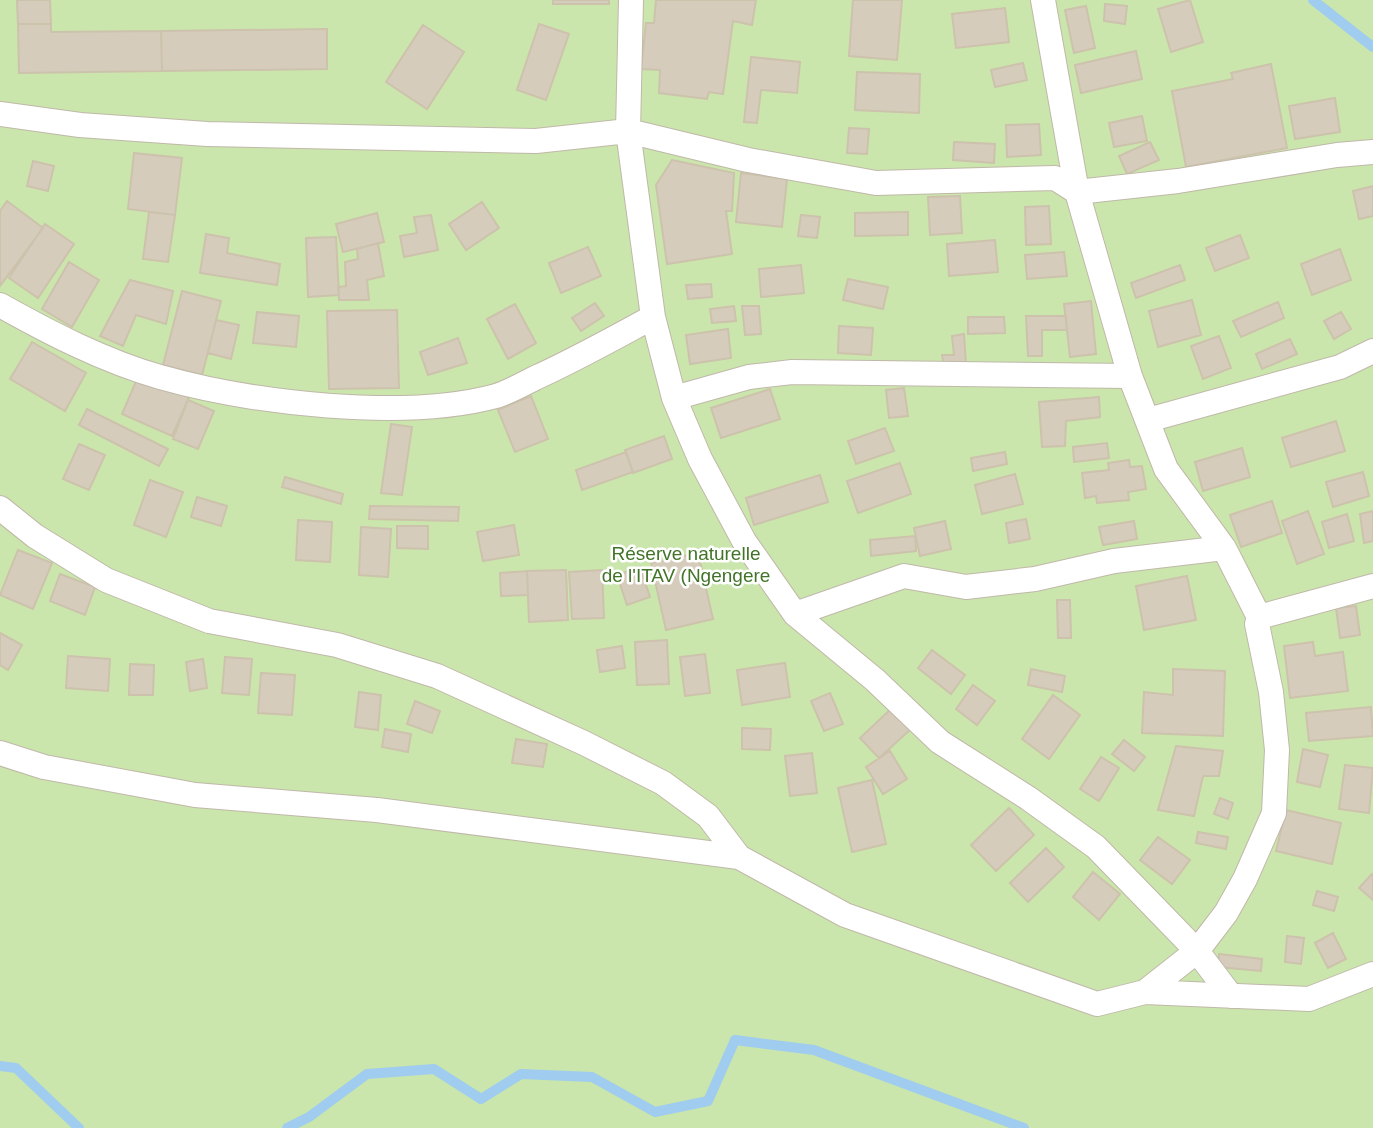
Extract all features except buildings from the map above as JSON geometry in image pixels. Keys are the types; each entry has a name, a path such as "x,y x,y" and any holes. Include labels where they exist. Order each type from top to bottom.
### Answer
{"street":[{"path":"631,0 628,131 653,317 674,398 700,459 744,541 794,614 874,680 940,742 1028,798 1096,847 1197,951 1231,996"},
{"path":"1042,0 1077,192 1130,376 1166,469 1224,548 1259,617"},
{"path":"1,119 207,134 536,141 628,131 748,160 876,183 1055,178 1077,192 1178,181 1373,152"},
{"path":"0,305 43,329 158,376 214,390 351,407 426,408 498,395 567,363 653,317"},
{"path":"1149,420 1340,367 1373,351"},
{"path":"674,398 750,377 792,372 1130,376"},
{"path":"0,508 35,536 106,580 209,621 337,645 437,676 573,738 663,783 708,816 739,857"},
{"path":"794,614 904,576 966,587 1035,579 1114,561 1224,548"},
{"path":"1259,617 1373,586"},
{"path":"1145,992 1197,951 1245,880 1274,813 1277,750 1271,692 1256,624 1259,617"},
{"path":"0,753 44,767 195,795 377,810 739,857 845,915 1097,1004 1145,992 1309,999 1373,974"}],"green space":[{"name":"Réserve naturelle de l'ITAV (Ngengere","path":"0,0 1373,0 1373,1128 0,1128"}],"waterway":[{"path":"1313,0 1373,47"},
{"path":"287,1128 309,1117 367,1074 434,1069 481,1099 521,1074 592,1077 655,1112 708,1101 735,1040 814,1050 1024,1128"},
{"path":"0,1066 16,1068 79,1128"}]}
